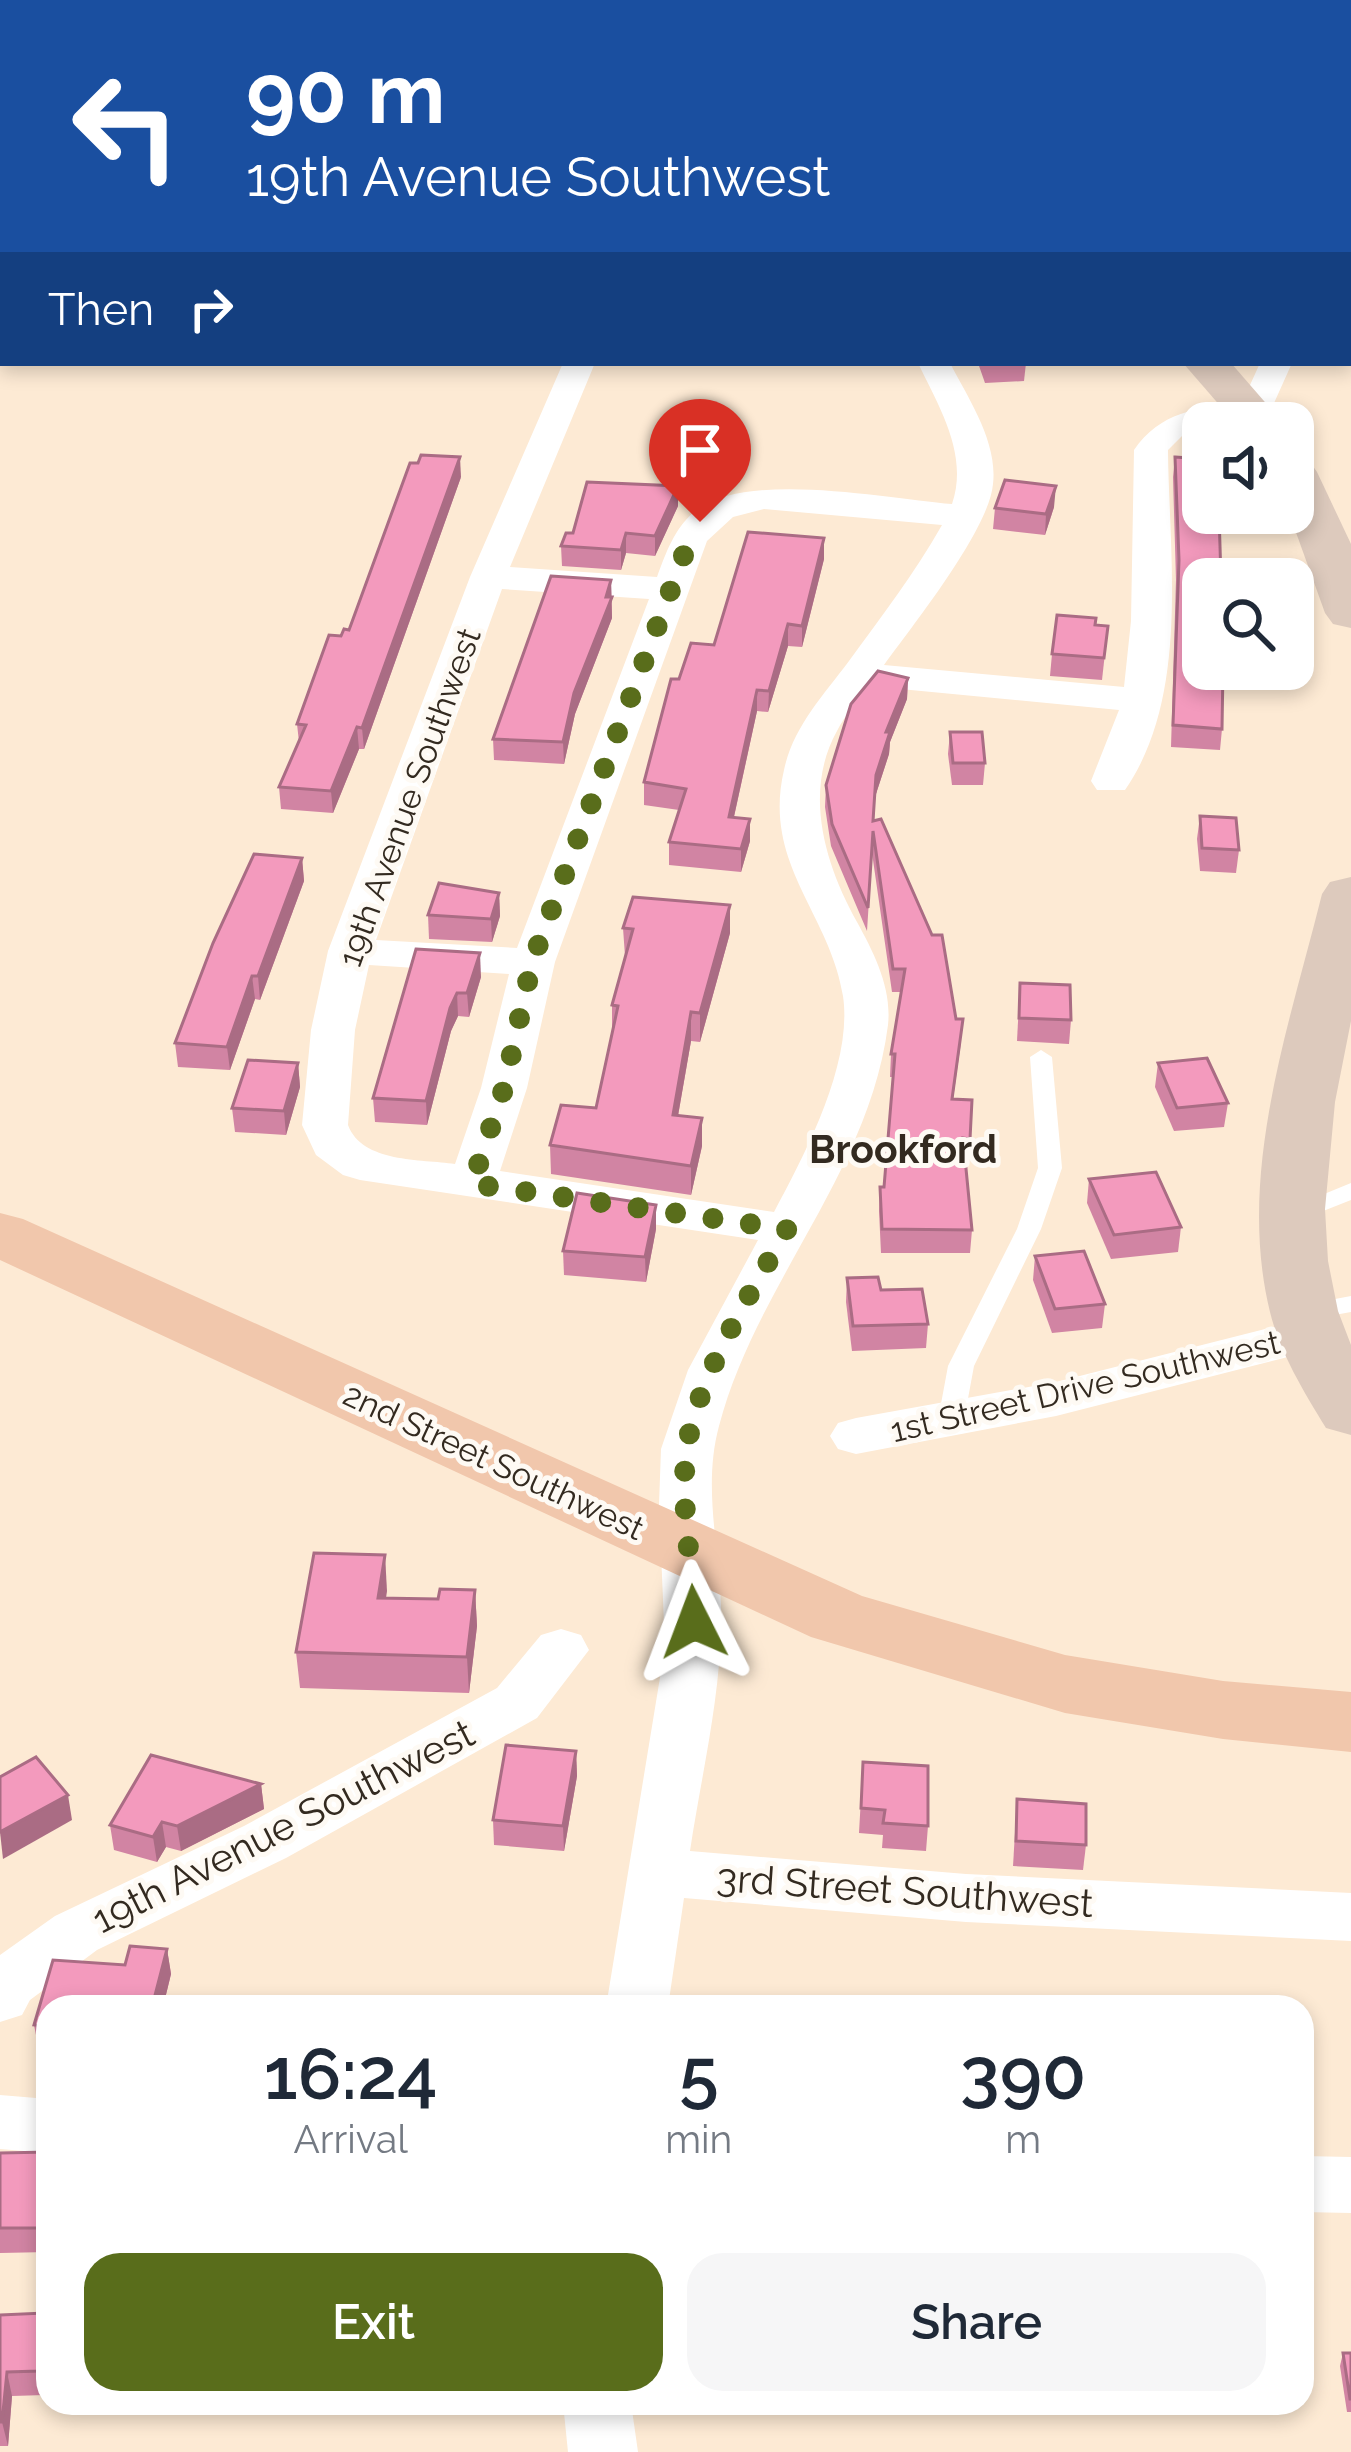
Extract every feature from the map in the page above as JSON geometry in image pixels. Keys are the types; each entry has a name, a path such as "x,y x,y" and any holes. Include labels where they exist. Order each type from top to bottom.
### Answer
{"main road":[{"name":"2nd Street Southwest","path":"0,1234 838,1618 977,1661 1130,1696 1351,1722"}],"street":[{"name":"19th Avenue Southwest","path":"578,366 488,577 350,951 328,1071 325,1125 332,1145 360,1165 787,1229"},
{"path":"639,1995 694,1646 685,1460 693,1422 732,1328 787,1229 848,1094 866,1016 861,976 808,862 797,791 802,760 818,728 971,508 976,476 958,411 936,366"},
{"path":"1209,366 1242,402"},
{"path":"1263,402 1275,366"},
{"path":"1111,781 1128,754 1147,627 1151,450 1169,428 1182,424"},
{"path":"472,1184 504,1088 532,962 700,522 742,500 964,516"},
{"path":"1314,513 1351,613"},
{"path":"488,577 671,589"},
{"path":"859,674 1138,700"},
{"path":"1351,894 1309,1078 1292,1215 1351,1412"},
{"path":"350,951 532,962"},
{"name":"1st Street Drive Southwest","path":"856,1436 1056,1399 1323,1317"},
{"name":"19th Avenue Southwest","path":"0,1996 8,1982 76,1933 265,1842 518,1703 561,1650"},
{"name":"3rd Street Southwest","path":"658,1872 966,1898 1351,1917"},
{"path":"0,2122 36,2125"},
{"path":"1314,2185 1351,2185"},
{"path":"598,2415 603,2452"}],"lane":[{"path":"951,1420 961,1366 1029,1229 1050,1168 1041,1057"},
{"path":"1292,1215 1351,1191"}],"building":[{"path":"421,455 460,457 362,728 357,727 331,791 279,787 306,725 297,724 329,635 341,636 344,629 349,630 410,463 418,463"},
{"path":"1175,457 1182,458 1182,534 1220,534 1220,558 1182,558 1182,690 1223,690 1222,729 1173,725 1179,560"},
{"path":"1005,480 1056,486 1046,514 995,508"},
{"path":"587,482 678,486 655,536 626,533 621,550 561,546 566,533 573,533"},
{"path":"748,532 824,538 802,626 788,624 769,691 757,690 729,817 750,819 741,849 669,842 686,789 644,782 671,679 679,679 691,643 714,645"},
{"path":"551,576 611,580 606,597 612,597 574,693 563,742 493,739"},
{"path":"1057,615 1096,618 1095,625 1108,626 1104,658 1052,654"},
{"path":"878,671 908,678 886,732 890,732 876,775 873,821 881,819 932,935 942,935 956,1019 963,1019 952,1099 972,1100 970,1139 963,1138 972,1230 882,1229 880,1187 884,1187 895,1054 891,1054 905,969 893,969 873,831 868,908 832,824 826,785 851,704"},
{"path":"950,732 982,732 985,763 953,763"},
{"path":"1200,816 1236,818 1239,850 1202,848"},
{"path":"254,854 302,858 258,976 252,976 227,1047 175,1043 213,943"},
{"path":"439,883 499,893 491,919 428,915"},
{"path":"633,897 730,905 700,1013 691,1012 673,1115 702,1118 691,1166 550,1145 561,1105 596,1108 618,1006 612,1005 633,929 623,928"},
{"path":"416,949 480,953 467,993 457,993 450,1008 426,1101 373,1098"},
{"path":"1020,983 1070,985 1071,1020 1019,1018"},
{"path":"1207,1058 1228,1103 1177,1108 1158,1063"},
{"path":"248,1060 298,1063 284,1111 232,1108"},
{"path":"1156,1172 1181,1227 1114,1235 1089,1179"},
{"path":"577,1193 656,1205 645,1257 563,1251"},
{"path":"1084,1251 1105,1304 1055,1309 1035,1256"},
{"path":"878,1277 881,1290 922,1289 928,1324 853,1326 847,1278"},
{"path":"314,1553 385,1555 378,1598 438,1599 440,1589 475,1590 467,1657 296,1652"},
{"path":"506,1745 576,1751 563,1826 493,1820"},
{"path":"151,1755 261,1784 177,1826 162,1822 153,1837 110,1825"},
{"path":"36,1757 68,1795 0,1832 0,1777"},
{"path":"863,1762 928,1766 928,1826 883,1823 885,1810 861,1808"},
{"path":"1017,1799 1086,1804 1086,1845 1016,1841"},
{"path":"130,1946 167,1949 155,1995 43,1995 53,1960 125,1965"},
{"path":"36,2152 36,2228 0,2228 0,2153"},
{"path":"36,2313 36,2371 7,2372 2,2422 0,2422 0,2315"},
{"path":"1343,2353 1351,2353 1351,2399 1350,2399"}],"district":[{"name":"Brookford","path":"903,1149"}],"route":[{"path":"694,1622 685,1502 685,1460 693,1422 732,1328 787,1229 472,1184 504,1088 532,962 700,522"}]}
